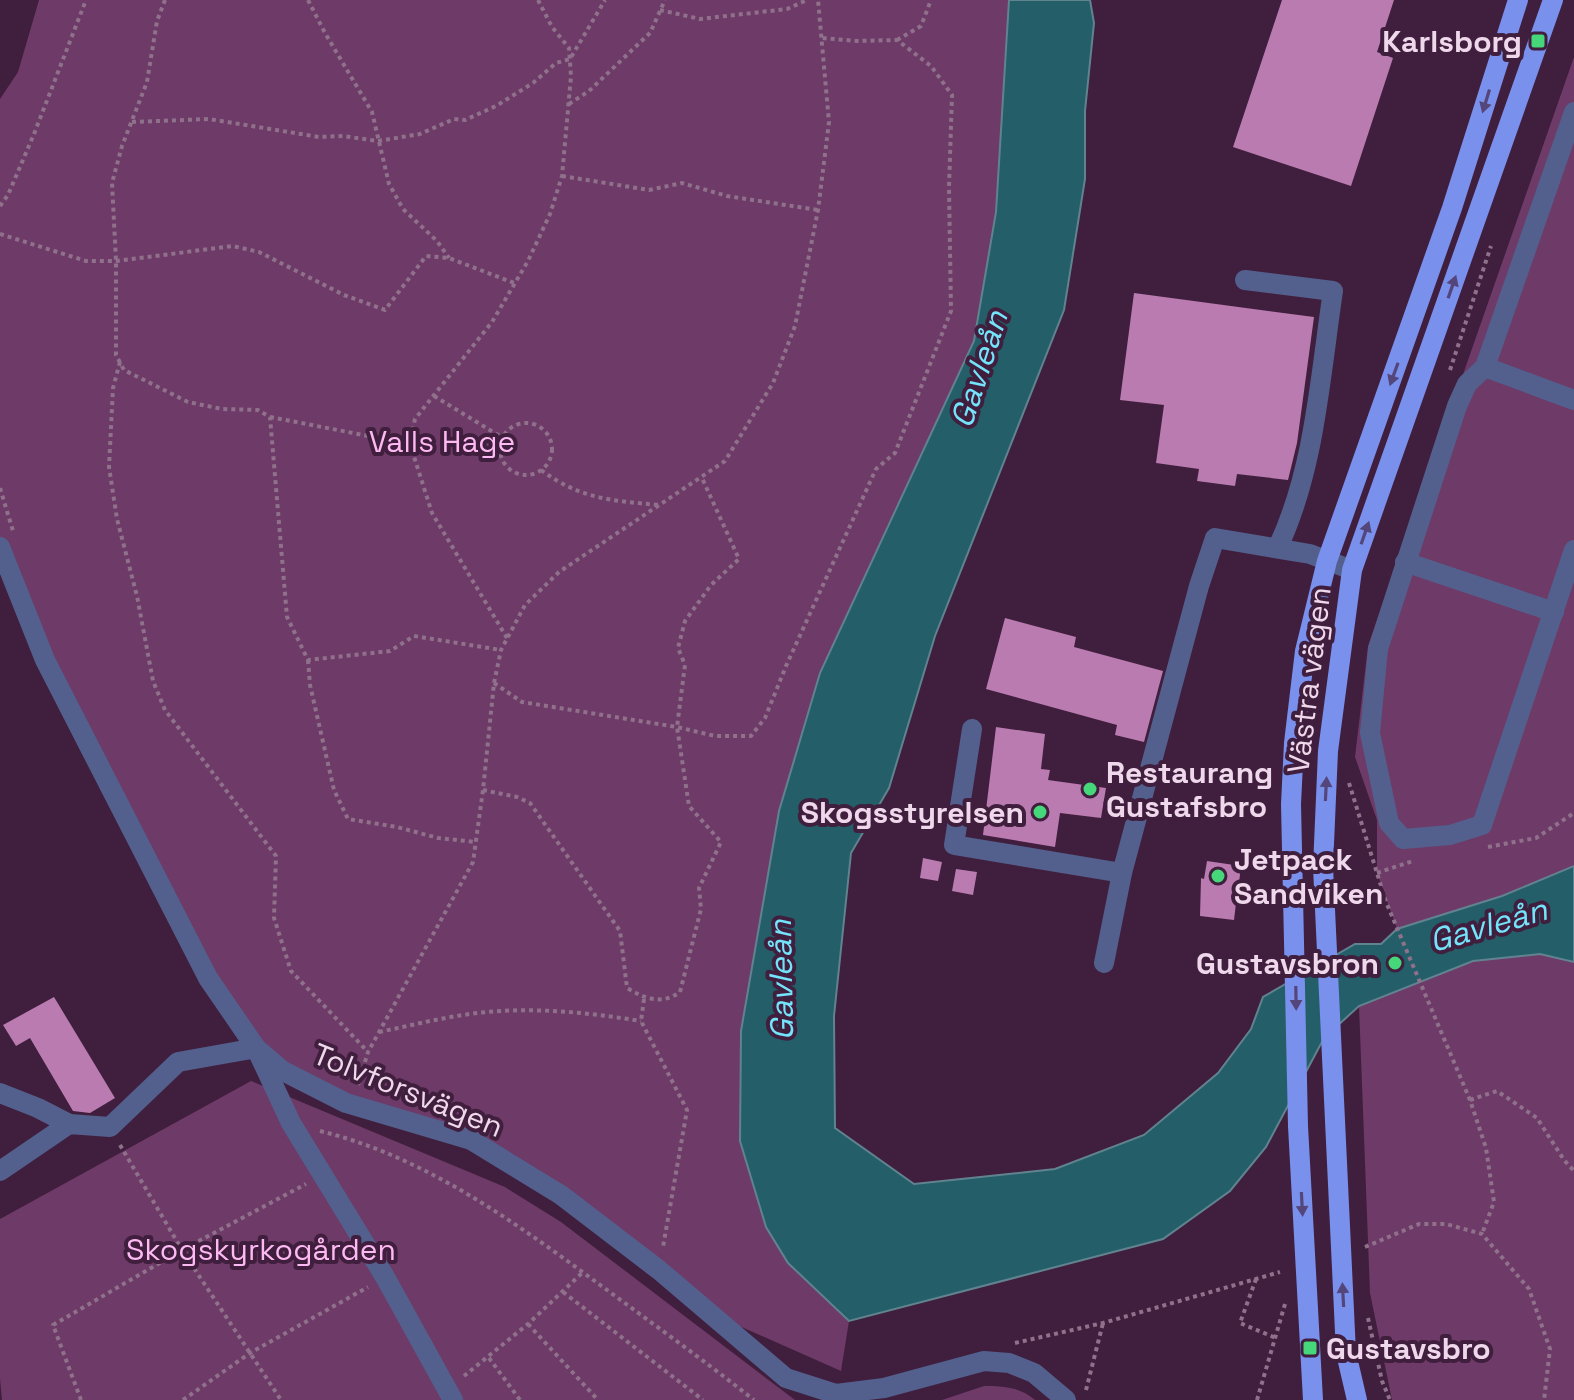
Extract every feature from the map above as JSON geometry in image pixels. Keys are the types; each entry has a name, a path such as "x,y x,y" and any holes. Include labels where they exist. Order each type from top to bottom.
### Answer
{"main road":[{"name":"Västra vägen","path":"1313,1400 1298,1126 1295,864 1291,804 1294,743 1305,651 1327,561 1452,208 1518,0"},
{"name":"Västra vägen","path":"1357,1400 1346,1353 1323,867 1328,751 1352,570 1553,0"}],"street":[{"path":"1574,112 1485,367 1467,384 1457,406 1378,649 1370,733 1389,823 1403,839 1450,835 1482,825 1574,550"},
{"path":"1245,280 1333,291 1306,466 1295,511 1278,547"},
{"path":"1485,367 1574,400"},
{"path":"1104,963 1122,873 1199,586 1215,538 1310,554 1352,570"},
{"name":"Tolvforsvägen","path":"8,543 45,660 208,978 256,1048 283,1071 471,1140 561,1195 659,1270 786,1378 838,1397 984,1361 1009,1363 1034,1373 1066,1400"},
{"path":"1405,562 1554,612"},
{"path":"972,729 954,845 1122,873"},
{"path":"0,1093 69,1124 110,1127 178,1062 256,1048 291,1123 385,1277 449,1395"},
{"path":"0,1171 69,1124"}],"path":[{"path":"0,206 8,195 34,134 86,0"},
{"path":"165,0 157,21 147,82 112,183 116,355 124,370 188,402 222,409 258,410 270,417 410,444"},
{"path":"308,0 372,112 389,184 403,209 437,241 449,258"},
{"path":"507,638 432,513 410,444 415,419 492,322 550,214 562,176 569,104 569,48 552,27 538,0"},
{"path":"132,122 209,119 319,137 343,136 378,141 420,134 454,119 465,120 496,106 533,83 556,63 570,59 605,0"},
{"path":"569,104 589,91 650,33 665,0"},
{"path":"660,10 700,19 787,9 807,0"},
{"path":"352,1095 368,1052 473,862 494,683 501,650 525,605 559,572 725,461 773,383 795,326 818,210 829,122 818,0"},
{"path":"822,38 897,40 921,26 931,0"},
{"path":"494,683 522,702 715,736 751,736 765,718 876,469 895,453 951,311 949,187 952,95 931,66 897,40"},
{"path":"562,176 649,190 682,183 727,196 818,210"},
{"path":"0,234 86,261 116,261 233,246 259,252 344,295 385,310 426,256 449,258 514,283"},
{"path":"120,362 113,388 109,467 117,519 137,596 153,681 165,710 276,856 274,918 291,971 368,1052"},
{"path":"434,396 503,438"},
{"path":"270,417 287,617 308,660 310,685 334,790 348,819 438,838 476,842"},
{"path":"532,423 546,432 552,448 551,457 541,470 525,475 510,468 501,454 503,438 515,425 532,423"},
{"path":"541,470 562,486 585,495 618,502 662,505"},
{"path":"483,790 530,803 620,931 627,988 644,999 670,1000 680,992 701,909 699,888 721,842 689,806 677,727 685,665 678,648 685,621 711,585 739,559 702,478"},
{"path":"0,488 8,543"},
{"path":"308,660 390,651 414,636 501,650"},
{"path":"1377,873 1386,902 1470,1100 1486,1148 1494,1202 1482,1234"},
{"path":"644,999 641,1021 687,1110 663,1249 652,1240"},
{"path":"379,1032 469,1014 528,1009 592,1013 641,1021"},
{"path":"1470,1100 1497,1091 1537,1118 1574,1171"},
{"path":"291,1123 355,1139 435,1177 501,1215 754,1400"},
{"path":"110,1127 182,1250 281,1400"},
{"path":"81,1400 53,1325 182,1250 322,1176"},
{"path":"1365,1247 1419,1224 1446,1224 1482,1234 1529,1289 1550,1349 1544,1400"},
{"path":"1284,1262 1285,1277"},
{"path":"449,1395 583,1272"},
{"path":"1005,1345 1103,1323 1280,1272"},
{"path":"183,1400 250,1353 385,1277"},
{"path":"1256,1279 1240,1323 1276,1338"},
{"path":"563,1292 703,1400"},
{"path":"1257,1400 1285,1308 1285,1293"},
{"path":"1083,1400 1103,1323"},
{"path":"528,1324 598,1400"},
{"path":"489,1358 520,1400"}],"green space":[{"name":"Valls Hage","path":"39,0 1009,0 996,212 974,341 820,673 779,811 741,1031 740,1141 766,1227 849,1321 841,1371 710,1313 471,1140 283,1071 208,978 0,547 0,99 18,72"},
{"path":"1574,57 1574,866 1502,896 1397,929 1377,873 1377,820 1355,757 1368,646"},
{"path":"1540,954 1574,962 1574,1400 1392,1400 1370,1293 1359,1006 1473,961"},
{"name":"Skogskyrkogården","path":"251,1081 505,1187 561,1222 795,1400 2,1400 0,1219"},
{"path":"984,1386 1011,1388 1035,1400 942,1400"}],"water":[{"name":"Gavleån","path":"1009,0 1090,0 1094,23 1085,111 1085,179 1064,310 935,636 889,788 851,853 834,1016 835,1128 914,1184 1055,1169 1144,1135 1218,1073 1251,1029 1263,997 1355,944 1381,944 1397,929 1502,896 1574,866 1574,962 1540,954 1473,961 1359,1006 1324,1038 1266,1147 1230,1191 1163,1239 849,1321 788,1263 766,1227 740,1141 741,1031 779,811 820,673 974,341 996,212"}],"building":[{"path":"1282,0 1394,0 1377,52 1393,58 1351,186 1233,147"},
{"path":"1134,293 1314,317 1297,443 1288,480 1237,474 1235,486 1197,481 1199,469 1156,463 1164,405 1120,400"},
{"path":"1005,618 1076,637 1074,647 1163,671 1144,742 1115,735 1117,725 986,689"},
{"path":"996,727 1045,734 1041,769 1050,770 1048,780 1106,788 1101,818 1060,813 1055,847 983,835"},
{"path":"923,858 942,862 938,881 920,878"},
{"path":"1207,861 1241,866 1239,883 1245,892 1240,903 1236,903 1234,920 1200,916 1201,878 1204,879"},
{"path":"956,869 977,872 973,895 952,891"},
{"path":"54,997 115,1098 90,1113 73,1111 30,1038 16,1046 3,1025"}],"place":[{"name":"Karlsborg","path":"1538,41"},
{"name":"Restaurang Gustafsbro","path":"1090,789"},
{"name":"Skogsstyrelsen","path":"1040,812"},
{"name":"Jetpack Sandviken","path":"1218,876"},
{"name":"Gustavsbron","path":"1395,963"},
{"name":"Gustavsbro","path":"1310,1348"}]}
